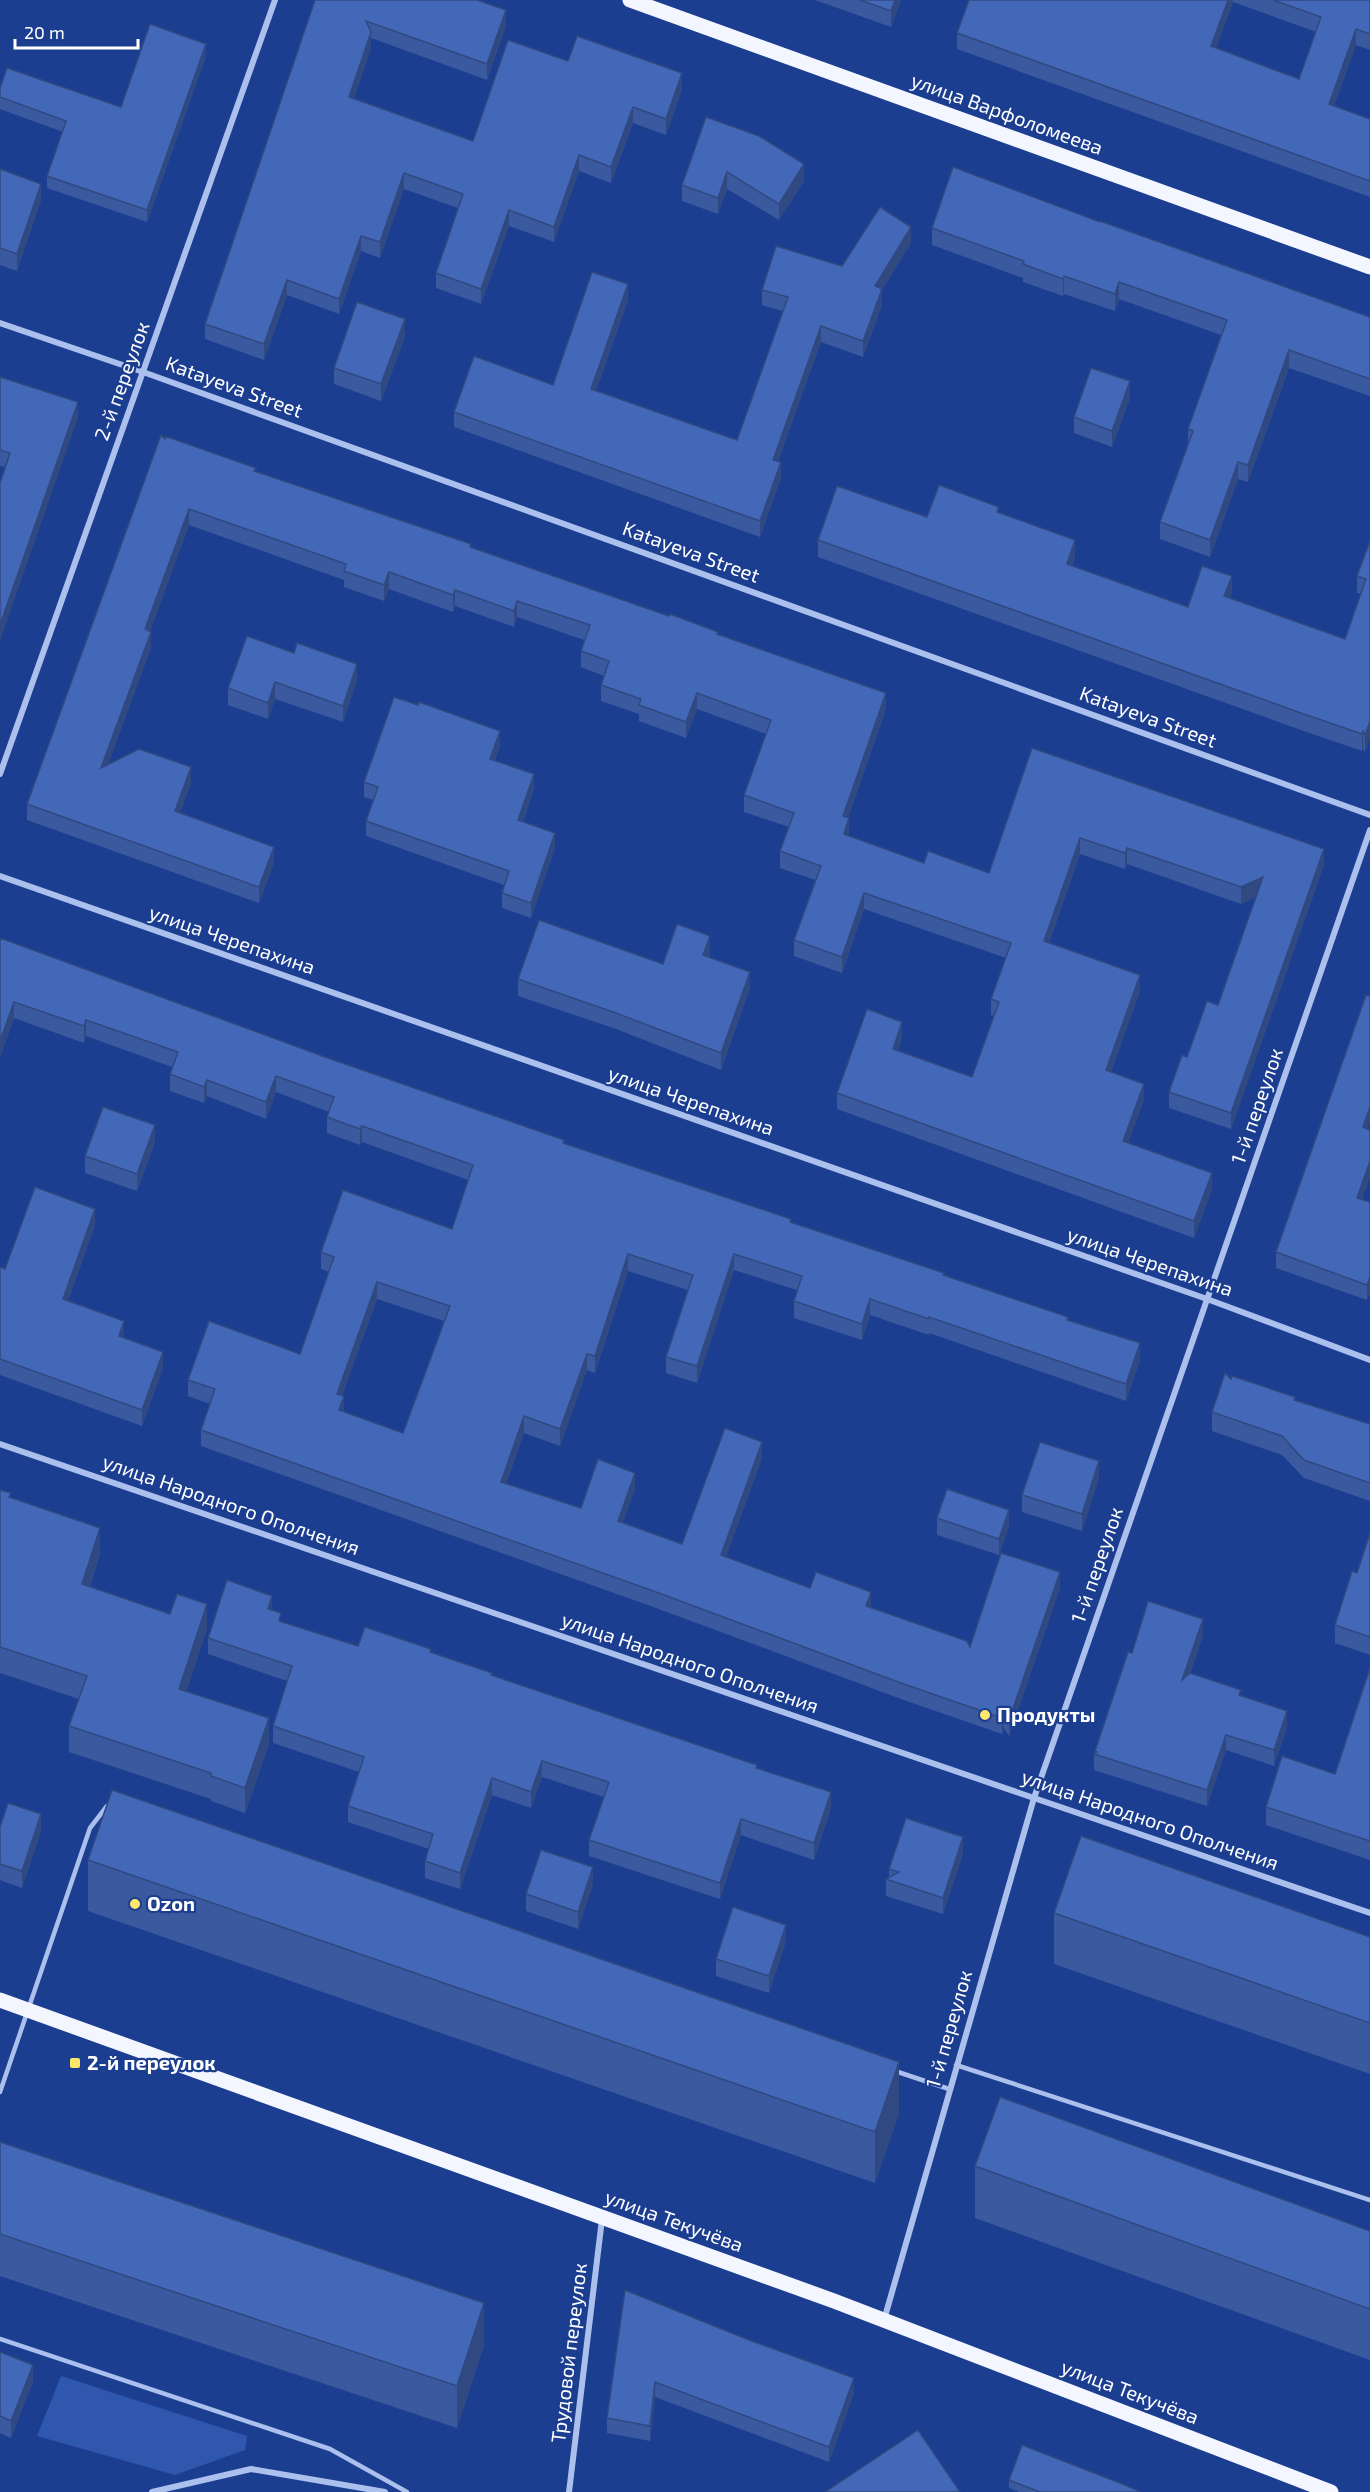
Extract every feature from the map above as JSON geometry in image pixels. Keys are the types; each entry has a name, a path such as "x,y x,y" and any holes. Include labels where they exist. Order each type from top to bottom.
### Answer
{"main road":[{"name":"улица Варфоломеева","path":"630,0 1370,267"},
{"name":"улица Текучёва","path":"0,2000 884,2320 1331,2492"}],"street":[{"name":"2-й переулок","path":"0,774 275,0"},
{"name":"Katayeva Street","path":"0,323 143,372 1370,815"},
{"name":"1-й переулок","path":"884,2320 1034,1798 1370,830"},
{"name":"улица Черепахина","path":"0,876 1207,1299 1370,1360"},
{"name":"улица Народного Ополчения","path":"0,1444 1370,1913"},
{"name":"Трудовой переулок","path":"569,2492 603,2217"},
{"path":"152,2492 251,2469 385,2492"}],"lane":[{"path":"0,2092 90,1828 106,1806 118,1809"},
{"path":"956,2065 1370,2200"},
{"path":"893,2070 949,2089"},
{"path":"0,2339 330,2449 407,2492"}],"shaded area":[{"path":"61,2376 247,2436 245,2450 175,2475 37,2436"}],"building":[{"path":"315,0 477,0 506,10 487,64 366,21 371,32 349,97 473,141 508,40 568,61 577,36 682,73 666,119 633,107 611,167 579,155 554,227 509,210 481,289 436,273 463,194 404,173 380,242 361,236 339,299 287,280 264,344 205,324"},
{"path":"860,0 895,0 891,11"},
{"path":"969,0 1228,0 1211,46 1299,79 1321,17 1273,0 1370,0 1370,34 1356,29 1329,104 1370,119 1370,181 957,33"},
{"path":"150,24 206,44 147,210 47,176 66,121 0,97 0,88 7,68 121,107"},
{"path":"706,117 759,136 804,164 779,204 727,172 718,198 682,185"},
{"path":"953,167 1100,222 1370,317 1370,379 1289,350 1248,465 1238,462 1210,540 1160,522 1193,431 1188,429 1227,320 1119,282 1115,294 1064,276 1063,279 1023,264 1024,261 932,228"},
{"path":"0,169 41,184 17,254 0,248"},
{"path":"880,207 911,227 875,286 882,289 863,341 821,326 773,460 781,462 760,521 454,412 474,356 553,385 592,272 628,284 591,389 737,440 788,297 762,290 776,246 842,266"},
{"path":"357,302 405,319 381,384 334,368"},
{"path":"1091,368 1130,381 1112,431 1074,417"},
{"path":"0,377 78,402 0,625 0,483 10,453 0,450"},
{"path":"161,435 165,439 165,436 256,468 254,471 471,544 470,547 669,616 670,614 718,632 717,634 886,693 843,816 849,818 844,834 924,863 928,851 989,873 1032,748 1324,849 1231,1113 1169,1092 1182,1055 1187,1057 1207,1001 1218,1005 1263,877 1241,887 1127,848 1125,853 1080,838 1044,941 1140,975 1106,1070 1144,1084 1123,1141 1212,1173 1194,1221 837,1093 867,1009 902,1022 893,1049 972,1077 999,1002 991,999 1011,943 864,893 842,957 794,940 821,866 780,851 794,813 744,795 771,720 697,693 686,722 639,705 641,699 601,685 609,661 581,651 590,625 517,601 514,611 455,590 453,595 389,572 384,585 344,571 346,564 189,509 145,629 151,632 101,768 139,749 191,767 175,811 274,847 259,887 27,804"},
{"path":"939,485 999,507 997,512 1075,540 1067,564 1188,607 1202,566 1232,576 1224,596 1345,639 1366,579 1357,576 1370,541 1370,721 1365,735 1363,731 1362,734 1301,713 818,540 837,486 927,517"},
{"path":"247,636 294,653 297,643 357,664 343,706 275,682 268,703 228,688"},
{"path":"394,697 418,705 419,702 500,731 490,759 534,774 518,820 555,833 531,903 502,893 509,871 366,821 378,787 364,782"},
{"path":"539,920 663,964 677,924 710,936 703,955 750,972 721,1053 518,979"},
{"path":"0,938 325,1057 564,1140 563,1143 791,1219 790,1222 944,1273 943,1275 1068,1317 1067,1320 1140,1343 1126,1384 870,1299 862,1324 794,1301 802,1276 734,1254 697,1366 666,1357 693,1275 628,1254 595,1356 587,1354 560,1429 524,1416 501,1482 581,1508 598,1459 635,1473 618,1521 682,1544 725,1428 762,1442 721,1555 810,1588 816,1572 871,1592 866,1606 967,1641 970,1647 1001,1553 1060,1572 1009,1720 1004,1712 1002,1718 901,1683 656,1592 201,1430 215,1389 188,1380 209,1321 300,1354 334,1257 321,1252 343,1190 452,1229 473,1165 362,1126 360,1129 327,1117 334,1097 276,1076 266,1102 207,1080 204,1087 170,1074 178,1052 86,1020 84,1026 14,1002 0,1041","holes":["377,1282 450,1306 403,1433 339,1410 344,1396 337,1394"]},
{"path":"1366,995 1370,996 1370,1107 1363,1127 1370,1130 1370,1161 1357,1198 1370,1202 1370,1277 1367,1285 1276,1252"},
{"path":"103,1107 155,1125 137,1174 85,1156"},
{"path":"35,1187 95,1209 63,1299 124,1321 119,1336 163,1352 142,1410 0,1359 0,1267 5,1269"},
{"path":"1225,1373 1231,1379 1232,1376 1295,1397 1294,1400 1370,1424 1370,1483 1304,1460 1282,1436 1212,1412"},
{"path":"1040,1442 1099,1461 1082,1514 1022,1495"},
{"path":"947,1489 1009,1510 999,1539 937,1518"},
{"path":"0,1490 11,1493 9,1497 100,1528 82,1584 170,1614 177,1594 207,1604 179,1689 269,1718 245,1788 211,1776 211,1773 69,1726 87,1676 0,1647"},
{"path":"1370,1533 1370,1637 1335,1625 1352,1571 1357,1573"},
{"path":"227,1580 272,1596 268,1609 281,1613 279,1621 358,1646 365,1627 431,1649 430,1652 492,1673 491,1675 831,1792 814,1843 741,1819 720,1883 589,1840 609,1782 542,1761 531,1792 492,1778 460,1873 425,1861 433,1834 348,1806 364,1757 273,1726 292,1666 208,1638"},
{"path":"1148,1601 1203,1619 1182,1680 1190,1673 1241,1690 1239,1695 1287,1711 1274,1750 1226,1735 1207,1790 1094,1754 1097,1752 1095,1751 1128,1652 1132,1653"},
{"path":"1370,1668 1370,1841 1266,1807 1282,1756 1335,1774"},
{"path":"112,1790 899,2062 875,2132 88,1860"},
{"path":"8,1803 41,1814 22,1871 0,1864 0,1827"},
{"path":"906,1818 963,1837 943,1898 886,1879 899,1872 889,1869"},
{"path":"1081,1836 1370,1937 1370,2023 1054,1913"},
{"path":"541,1850 593,1867 578,1912 526,1894"},
{"path":"733,1907 786,1925 769,1976 716,1959"},
{"path":"1000,2097 1370,2231 1370,2309 975,2166"},
{"path":"0,2142 484,2303 457,2386 0,2234"},
{"path":"625,2290 749,2340 854,2378 829,2447 655,2382 650,2426 607,2418"},
{"path":"0,2352 33,2365 11,2421 0,2416"},
{"path":"918,2430 960,2492 825,2492"},
{"path":"1022,2445 1141,2492 1040,2492 1009,2480"}],"place":[{"name":"Продукты","path":"985,1715"},
{"name":"Ozon","path":"135,1904"},
{"name":"2-й переулок","path":"75,2063"}]}
